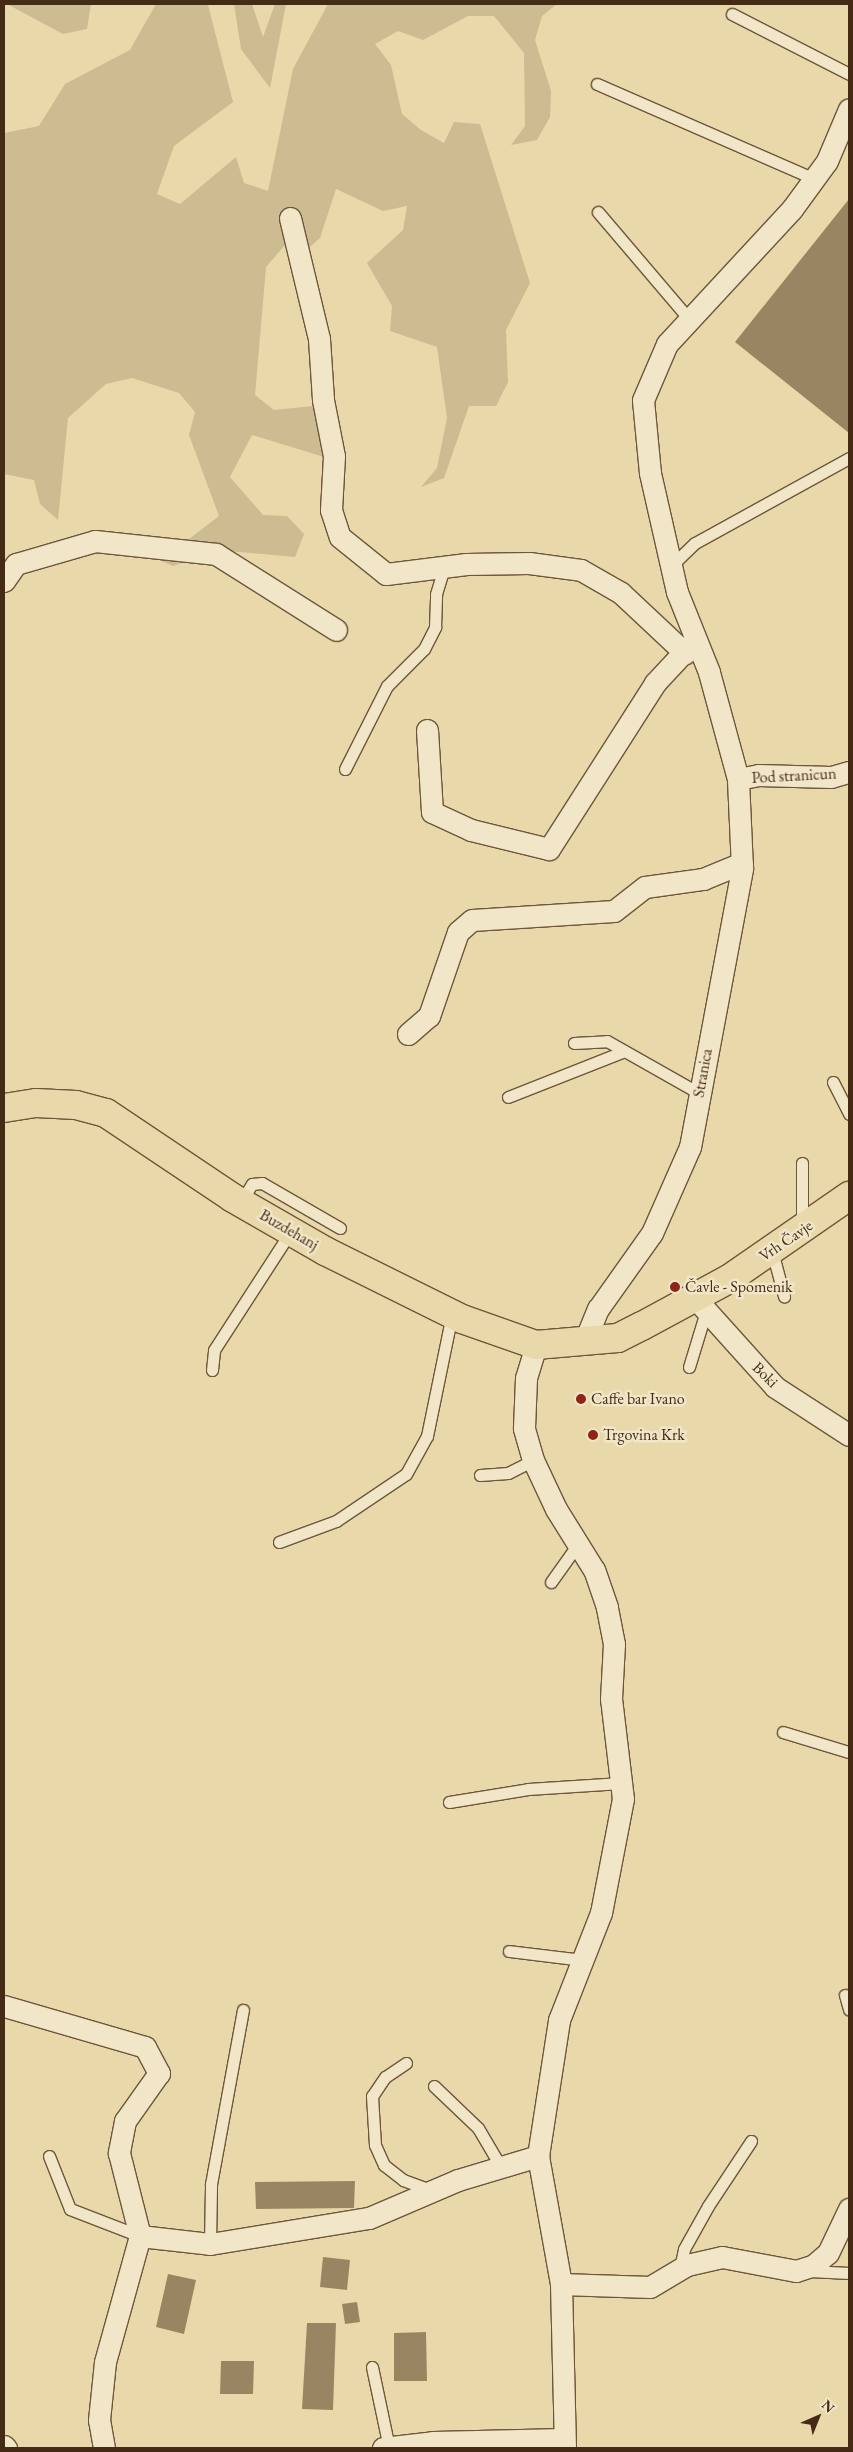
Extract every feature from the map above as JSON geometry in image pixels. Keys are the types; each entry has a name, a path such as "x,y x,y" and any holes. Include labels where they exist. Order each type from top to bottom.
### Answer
{"main road":[{"name":"Buzdehanj","path":"4,1108 36,1103 76,1105 106,1113 240,1202 291,1231 452,1314 536,1345 584,1343"},
{"name":"Vrh Čavje","path":"584,1343 618,1338 701,1304 849,1196"}],"street":[{"name":"Stranica","path":"584,1343 598,1309 652,1232 690,1148 742,863 738,779 690,646 650,473 643,400 667,344 814,179 844,130 849,109"},
{"path":"290,218 319,339 323,400 334,456 331,510 340,537 386,574 444,568 529,563 581,570 621,593 690,646 655,684 550,849 472,830 432,812 427,730"},
{"path":"4,581 16,564 95,541 216,554 336,630"},
{"name":"Pod stranicun","path":"738,779 758,775 831,777 849,772"},
{"path":"408,1034 429,1016 458,932 472,920 614,911 645,887 703,879 742,863"},
{"name":"Boki","path":"701,1304 775,1387 849,1435"},
{"path":"384,2448 565,2444 561,2284 538,2156 559,2020 600,1913 623,1799 610,1699 614,1644 594,1570 533,1460 524,1428 525,1403 536,1345"},
{"path":"4,2006 145,2048 159,2074 124,2121 119,2153 140,2236 105,2362 99,2420 104,2448"},
{"path":"140,2236 210,2244 369,2218 433,2191 538,2156"},
{"path":"561,2284 650,2287 680,2268 722,2257 796,2270 814,2265 828,2253 849,2209"}],"lane":[{"path":"732,14 849,74"},
{"path":"597,84 814,179"},
{"path":"598,212 690,320"},
{"path":"671,566 695,543 849,458"},
{"path":"345,769 387,686 424,649 435,627 436,594 444,568"},
{"path":"574,1043 607,1041 622,1052 699,1093"},
{"path":"508,1097 622,1052"},
{"path":"833,1082 849,1114"},
{"path":"802,1163 802,1231"},
{"path":"240,1202 252,1184 262,1183 340,1228"},
{"path":"212,1370 214,1350 223,1332 291,1231"},
{"path":"772,1251 784,1296"},
{"path":"689,1367 701,1304"},
{"path":"279,1542 336,1522 406,1474 427,1436 452,1314"},
{"path":"480,1475 508,1473 533,1460"},
{"path":"551,1582 578,1544"},
{"path":"783,1732 849,1752"},
{"path":"449,1802 528,1789 622,1783"},
{"path":"509,1951 582,1960"},
{"path":"845,1994 849,2009"},
{"path":"210,2244 211,2184 243,2010"},
{"path":"406,2063 385,2077 372,2096 375,2145 384,2165 403,2180 433,2191"},
{"path":"434,2086 478,2128 501,2167"},
{"path":"680,2268 684,2249 708,2206 751,2141"},
{"path":"49,2156 70,2209 140,2236"},
{"path":"796,2270 849,2273"},
{"path":"372,2367 389,2448"}],"shaded area":[{"path":"7,4 91,4 87,29 63,34"},
{"path":"156,4 213,4 208,5 233,102 174,146 157,194 180,204 236,157 244,183 268,191 293,69 328,4 557,4 542,16 535,40 551,91 550,117 537,140 511,145 525,126 524,53 494,16 468,16 423,40 398,31 375,44 391,65 402,114 421,130 444,143 454,122 480,124 530,283 506,330 508,382 496,406 469,406 444,478 421,487 437,468 447,418 437,347 390,331 392,306 367,263 403,230 407,206 383,211 336,189 320,238 301,255 298,230 266,267 255,395 274,410 323,405 324,457 252,435 230,477 263,515 287,516 304,534 295,557 219,550 173,566 130,547 180,546 219,516 189,435 195,412 179,393 132,378 106,384 68,418 58,520 40,504 34,480 4,474 4,133 39,126 65,84 130,50"},
{"path":"234,4 252,4 263,37 275,4 286,4 270,88 241,49"}],"building":[{"path":"849,199 849,433 735,342"},
{"path":"355,2181 354,2208 256,2209 255,2182"},
{"path":"323,2257 350,2260 347,2290 320,2287"},
{"path":"168,2274 196,2280 184,2334 156,2327"},
{"path":"357,2302 360,2322 345,2324 342,2304"},
{"path":"307,2323 336,2323 333,2410 302,2409"},
{"path":"426,2332 427,2381 394,2381 394,2333"},
{"path":"221,2361 254,2361 253,2394 220,2394"}],"place":[{"name":"Čavle - Spomenik","path":"675,1287"},
{"name":"Caffe bar Ivano","path":"581,1399"},
{"name":"Trgovina Krk","path":"593,1435"}]}
